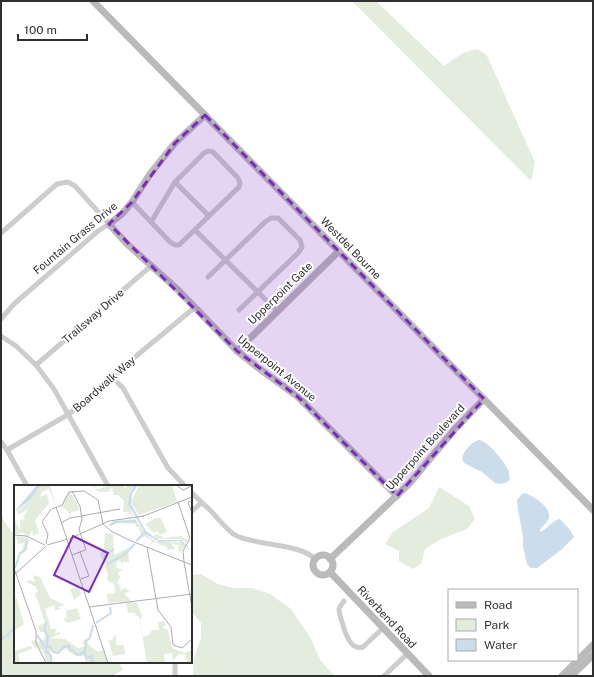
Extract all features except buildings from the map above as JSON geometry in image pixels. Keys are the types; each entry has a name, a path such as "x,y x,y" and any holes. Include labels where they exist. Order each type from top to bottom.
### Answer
{"street":[{"name":"Westdel Bourne","path":"93,1 593,510"},
{"name":"Fountain Grass Drive","path":"1,319 14,304 98,231 122,214 174,143 206,115"},
{"path":"132,202 151,222 170,242 175,245 179,245 239,187 240,183 238,178 213,152 208,151 204,153 175,182 151,222"},
{"path":"1,233 57,184 68,182 75,186 109,224"},
{"path":"175,182 209,216"},
{"path":"208,277 271,218 278,218 300,240 302,247 298,253 239,310"},
{"name":"Upperpoint Avenue","path":"109,224 126,243 177,289 237,351 298,397 397,496"},
{"path":"195,230 277,311"},
{"name":"Upperpoint Gate","path":"237,351 339,251"},
{"name":"Trailsway Drive","path":"36,365 151,266"},
{"name":"Boardwalk Way","path":"7,450 69,414 194,308"},
{"path":"1,336 16,346 36,365 54,389 107,485"},
{"path":"113,378 123,388 168,468 184,485"},
{"name":"Upperpoint Boulevard","path":"330,559 409,484 455,428 484,399"},
{"path":"1,442 26,485"},
{"path":"192,493 233,535 240,538 302,551 311,555 316,560"},
{"path":"192,511 201,503"},
{"path":"326,556 330,559 333,566 330,572 324,575 315,570 314,566 318,557 326,556"},
{"name":"Riverbend Road","path":"330,572 428,676"},
{"path":"344,601 340,605 340,615 348,639 356,647 363,647 383,628"},
{"path":"578,660 593,645"},
{"path":"384,676 407,654"},
{"path":"571,676 593,655"},
{"path":"562,676 577,661"},
{"path":"174,676 175,663"}],"highlighted area":[{"path":"205,115 484,399 397,496 298,397 237,351 109,224 132,202 175,143"}],"green space":[{"path":"352,1 376,1 444,66 465,52 479,50 487,56 535,162 531,181"},
{"path":"439,487 469,506 475,519 467,529 441,539 425,549 421,564 413,569 399,561 399,551 385,544 393,532 429,508"},
{"path":"1,514 14,535 14,663 120,663 123,670 112,676 1,676"},
{"path":"201,574 218,584 234,588 252,588 270,594 291,609 310,637 320,659 335,676 193,676 194,658 201,638 201,623 192,612 192,575"}],"water":[{"path":"479,440 497,453 504,463 509,472 510,479 507,482 500,484 495,483 482,472 464,463 462,458 464,453 473,443"},
{"path":"525,493 538,500 546,507 548,512 548,520 541,528 540,532 560,519 574,537 561,550 537,568 531,568 527,564 523,547 523,536 517,500 522,494"}],"waterway":[{"path":"1,640 10,633 14,627"}]}
